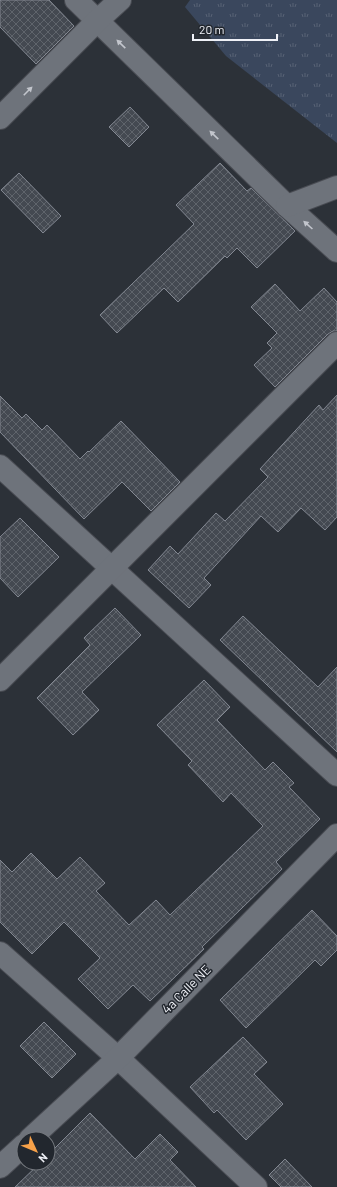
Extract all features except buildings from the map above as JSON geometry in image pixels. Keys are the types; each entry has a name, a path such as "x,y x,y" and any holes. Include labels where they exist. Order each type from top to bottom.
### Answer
{"street":[{"path":"76,0 287,206 337,251"},
{"path":"0,118 120,0"},
{"path":"287,206 337,187"},
{"path":"0,680 337,343"},
{"path":"0,466 337,775"},
{"name":"4a Calle NE","path":"39,1131 118,1058 337,835"},
{"path":"0,953 118,1058 256,1187"},
{"path":"0,1167 16,1152"}],"green space":[{"path":"190,0 337,0 337,143 226,56 185,7"}]}
